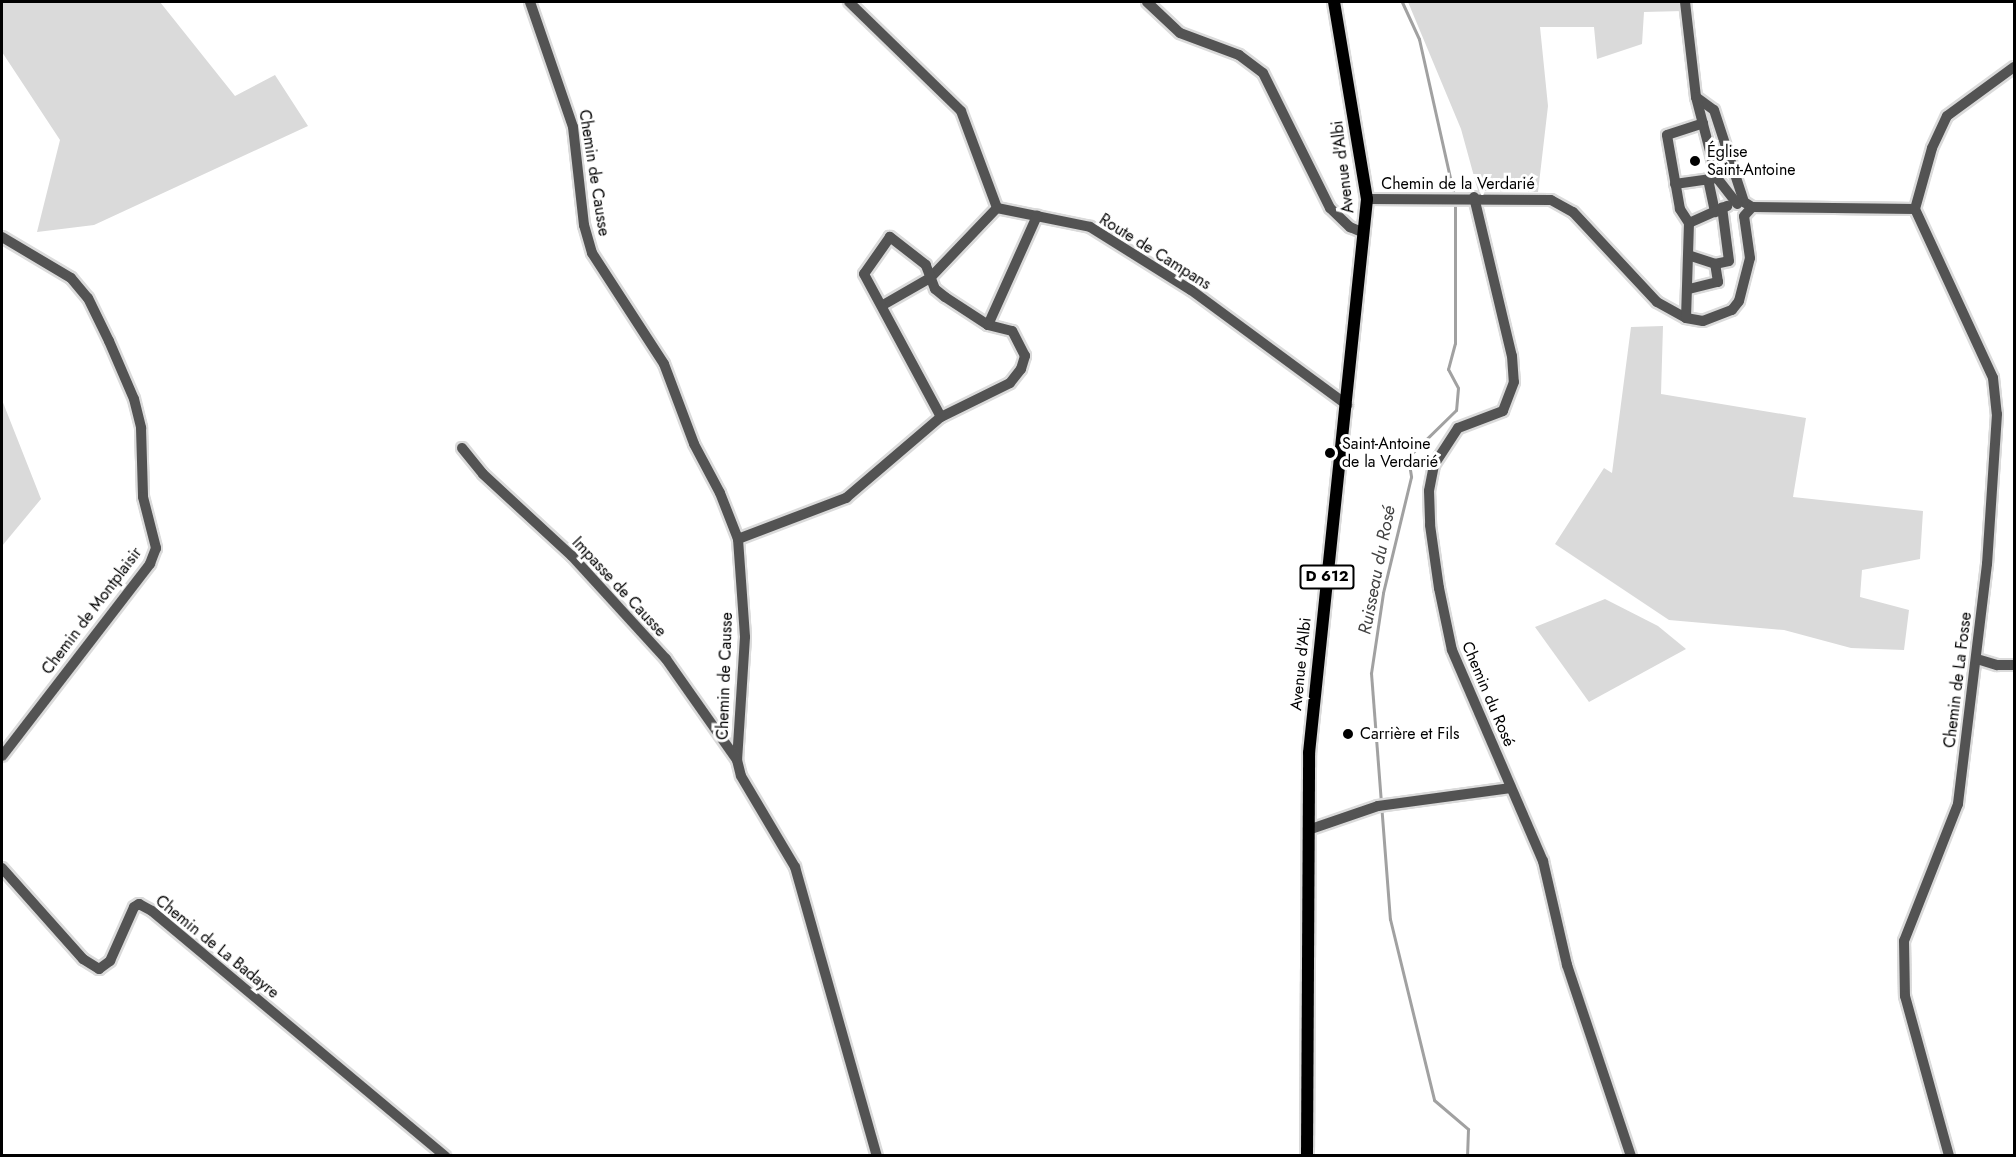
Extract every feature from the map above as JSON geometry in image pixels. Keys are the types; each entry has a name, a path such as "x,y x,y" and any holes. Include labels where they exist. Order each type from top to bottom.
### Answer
{"main road":[{"name":"Avenue d'Albi","path":"1307,1155 1308,830 1314,692 1347,405 1366,199 1334,2"}],"street":[{"name":"Chemin de Causse","path":"530,2 572,120 584,225 592,253 664,364 694,444 720,493 738,539 745,637 737,760 741,776 795,867 877,1155"},
{"path":"849,2 961,111 997,208 930,278 883,305"},
{"path":"1147,2 1180,33 1239,55 1263,74 1330,208 1350,227 1364,233"},
{"path":"1685,2 1696,98 1703,123 1729,261 1715,264 1691,256"},
{"path":"1689,223 1718,210 1744,204 1915,208 1932,148 1947,116 2014,67"},
{"path":"1696,98 1714,110 1744,204 1750,258 1739,301 1732,310 1719,317 1703,321 1686,318 1691,256 1689,223 1680,209 1667,135 1703,123"},
{"path":"1676,184 1713,178 1744,204"},
{"name":"Chemin du Rosé","path":"1474,197 1512,356 1514,382 1503,411 1458,428 1443,447 1431,476 1430,525 1452,650 1543,861 1567,966 1631,1155"},
{"name":"Chemin de la Verdarié","path":"1366,199 1545,198 1562,204 1649,295 1686,318"},
{"name":"Route de Campans","path":"997,208 1090,227 1191,290 1347,405"},
{"name":"Chemin de La Fosse","path":"1915,208 1994,378 1995,452 1977,659 1958,804 1904,941 1905,996 1949,1155"},
{"path":"988,325 1037,216"},
{"name":"Chemin de Montplaisir","path":"2,237 71,278 88,298 110,340 134,399 141,428 144,497 156,548 150,564 2,756"},
{"path":"738,539 846,498 941,417 1010,383 1021,369 1025,356 1017,337 1004,327 988,325 935,289 926,265 890,237 864,274 883,305 915,373 941,417"},
{"path":"1689,289 1718,282 1715,264"},
{"name":"Impasse de Causse","path":"462,448 483,474 572,556 666,659 737,760"},
{"path":"1977,659 1997,665 2014,665"},
{"path":"1308,830 1381,806 1511,788"},
{"name":"Chemin de La Badayre","path":"2,868 83,959 99,969 110,961 134,907 139,904 152,911 445,1155"}],"shaded area":[{"path":"2,2 160,2 235,96 275,75 308,126 94,225 37,232 60,140 2,52"},
{"path":"1408,2 1680,2 1683,11 1644,12 1642,44 1597,59 1594,27 1540,27 1548,106 1538,192 1478,191 1461,129"},
{"path":"1663,326 1661,394 1806,418 1793,497 1923,511 1920,559 1862,570 1860,597 1909,610 1904,650 1851,648 1784,630 1669,620 1555,544 1604,468 1612,473 1631,327"},
{"path":"2,400 41,499 2,546"},
{"path":"1605,599 1658,626 1686,649 1589,702 1535,627"}],"waterway":[{"name":"Ruisseau du Rosé","path":"1402,2 1419,39 1454,196"},
{"name":"Ruisseau du Rosé","path":"1455,203 1455,343 1448,369 1458,388 1456,410 1408,457 1411,477 1383,593 1371,673 1390,919 1434,1100 1468,1129 1467,1156"}],"place":[{"name":"Église Saint-Antoine","path":"1695,161"},
{"name":"Saint-Antoine de la Verdarié","path":"1330,453"},
{"name":"Carrière et Fils","path":"1348,734"}]}
